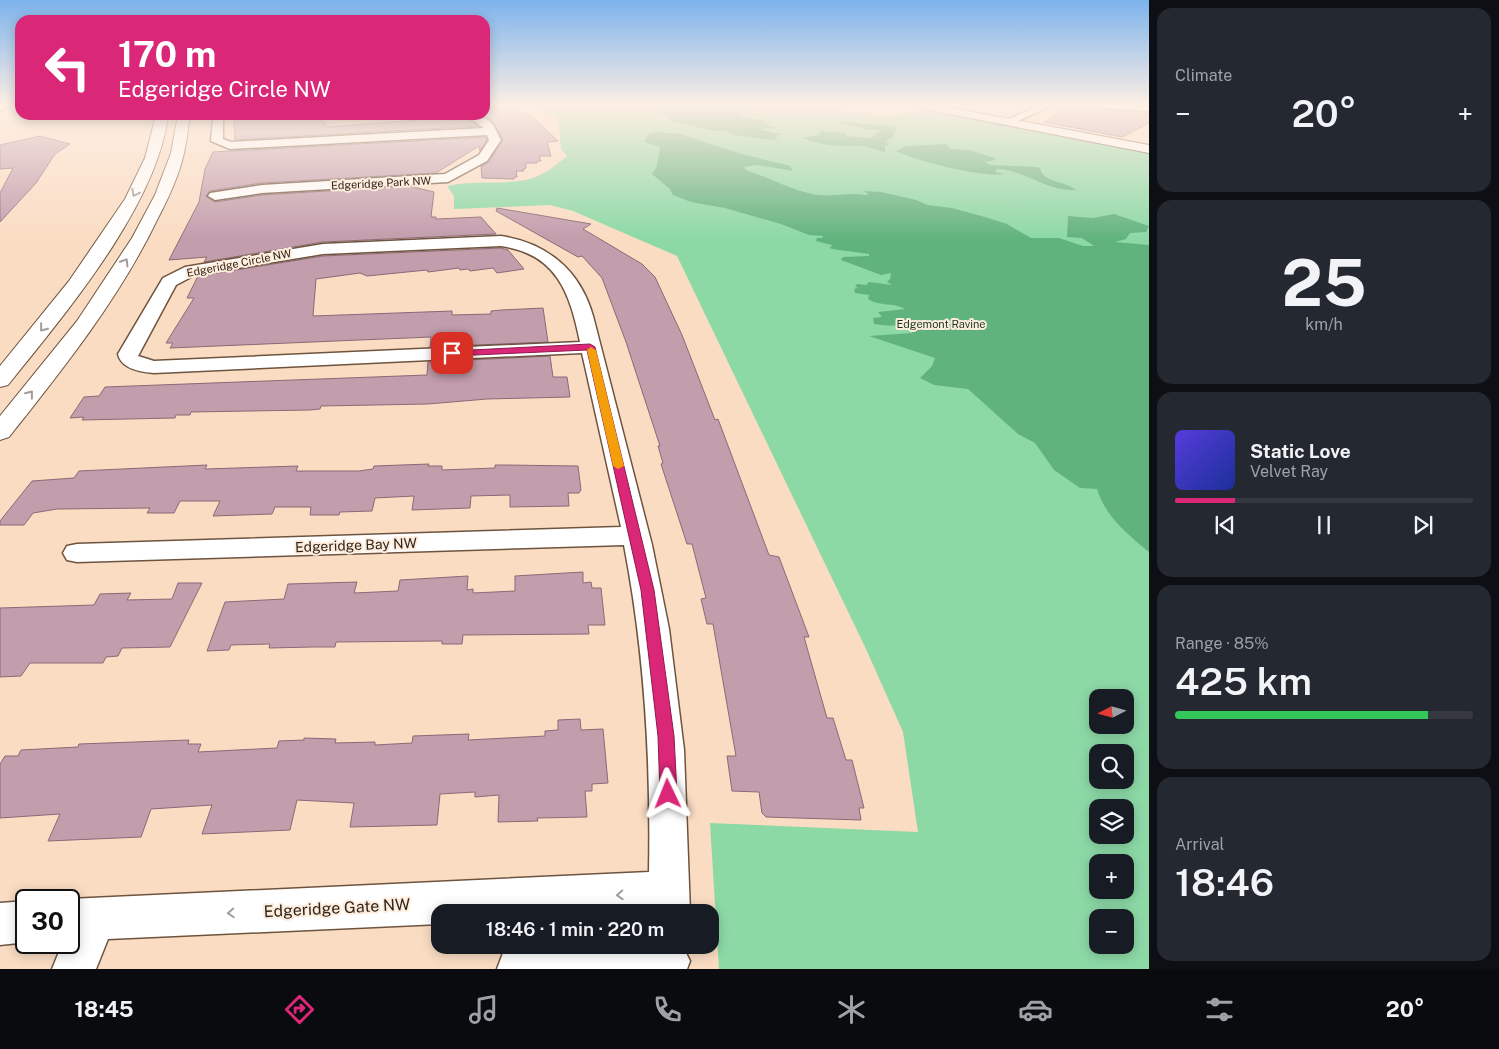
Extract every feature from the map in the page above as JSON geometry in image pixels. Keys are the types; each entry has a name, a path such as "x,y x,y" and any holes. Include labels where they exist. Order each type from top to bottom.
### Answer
{"main road":[{"path":"0,380 68,298 125,211 155,149"},
{"path":"0,432 73,340 132,250 160,197 175,162 178,149"}],"street":[{"name":"Edgeridge Park NW","path":"216,196 268,189 448,178 470,166 491,149"},
{"name":"Edgeridge Circle NW","path":"590,347 154,367 134,363 129,359 128,354 169,282 191,271 323,249 492,241 520,244 537,252 563,272 572,284 580,302 648,590 666,736 670,853 669,902"},
{"name":"Edgeridge Bay NW","path":"77,553 635,536"},
{"name":"Edgeridge Gate NW","path":"74,969 82,920 669,902"},
{"path":"0,924 15,923"},
{"path":"519,969 668,958"}],"green space":[{"name":"Edgemont Ravine","path":"561,149 1134,149 1149,152 1149,969 719,969 719,904 715,904 710,823 918,832 903,732 866,649 677,256 573,211 550,205 454,209 454,196 447,186 532,179 553,167 567,156"},
{"path":"660,149 726,149 790,166 793,171 757,165 744,167 746,170 803,192 826,195 866,195 869,194 863,191 881,192 916,200 928,205 952,208 985,217 1007,224 1031,238 1059,238 1083,246 1094,246 1082,238 1067,237 1068,216 1093,218 1114,214 1149,226 1146,232 1130,233 1126,239 1115,242 1149,245 1149,552 1125,532 1111,516 1097,489 1080,488 1054,470 1035,443 1018,434 968,389 934,385 920,378 932,366 935,358 869,336 912,333 912,328 874,324 873,318 882,317 878,312 905,309 877,303 868,299 869,295 855,293 854,289 858,288 855,286 857,284 866,285 869,282 892,285 887,282 890,279 891,273 881,275 841,260 843,257 869,256 869,254 832,249 830,248 832,245 816,241 817,238 822,238 823,236 809,235 781,224 725,208 691,202 673,195 670,189 652,174 657,166"},
{"path":"900,149 970,150 995,158 995,160 985,162 991,165 1040,168 1042,173 1049,179 1076,190 1055,188 1006,170 996,169 995,172 1005,174 995,175 950,168 896,151"}],"building":[{"path":"0,149 62,149 55,154 36,183 0,222 0,193 13,168 0,169"},
{"path":"264,149 474,149 436,173 262,183 210,191 206,196 215,202 262,195 409,186 434,192 431,217 436,217 436,219 481,217 496,234 323,242 204,262 207,257 169,260 199,202 205,169 213,152"},
{"path":"497,149 549,149 551,156 539,156 541,161 526,163 524,171 516,171 517,177 514,177 514,179 482,178 481,166 489,162"},
{"path":"497,208 591,224 583,229 642,264 655,277 682,335 715,420 718,419 769,555 779,557 809,637 804,637 827,718 833,718 846,760 852,760 864,808 859,808 861,820 766,817 762,813 759,792 732,791 727,756 736,756 713,624 707,624 701,599 706,598 692,544 687,544 661,464 663,463 658,446 660,446 626,342 602,278 582,256 578,257 496,211"},
{"path":"501,248 508,250 524,269 497,273 493,268 470,271 468,269 460,270 459,268 367,276 360,273 316,279 313,316 452,311 452,315 491,314 491,311 543,308 548,342 430,347 431,337 170,348 173,343 166,343 194,298 187,298 198,276 323,256"},
{"path":"550,356 553,377 567,377 570,397 487,399 428,404 321,406 320,409 310,410 191,412 190,415 176,415 175,418 82,420 84,417 70,418 84,397 99,396 105,387 427,375 428,362"},
{"path":"429,464 428,466 442,466 442,470 495,468 495,465 578,466 581,490 579,493 568,493 569,506 510,507 510,495 471,496 470,508 412,510 414,496 375,498 372,511 340,512 339,515 310,515 311,507 275,507 272,514 213,516 220,501 180,501 174,513 147,513 150,508 57,509 33,513 24,525 0,525 0,521 32,481 74,478 79,471 207,465 205,469 298,466 296,471 359,471 373,469 374,466"},
{"path":"583,572 583,583 591,582 592,588 601,588 605,625 588,625 589,634 463,635 462,644 442,644 442,641 336,642 335,647 269,648 270,644 231,645 229,650 207,651 225,602 284,599 288,584 357,582 354,593 398,591 400,580 468,576 467,590 473,589 473,593 515,591 515,576"},
{"path":"178,583 202,583 170,647 122,648 118,656 106,657 103,663 30,663 21,676 0,677 0,608 94,605 100,594 131,593 127,600 172,599"},
{"path":"580,719 581,730 603,729 608,783 592,784 592,791 585,791 587,817 537,818 538,821 498,822 499,795 475,797 475,792 440,794 437,825 350,827 354,803 297,800 290,830 202,834 212,805 151,809 141,837 48,841 60,814 0,818 0,764 5,756 18,756 21,750 78,747 79,744 189,740 188,744 201,744 198,752 277,748 279,741 304,740 304,738 336,739 335,743 375,742 375,745 412,743 413,736 469,734 468,740 545,736 545,731 558,730 558,720"}],"slow traffic":[{"path":"591,350 618,466"}],"route":[{"path":"452,353 590,347 648,590 666,736 668,794"}]}
